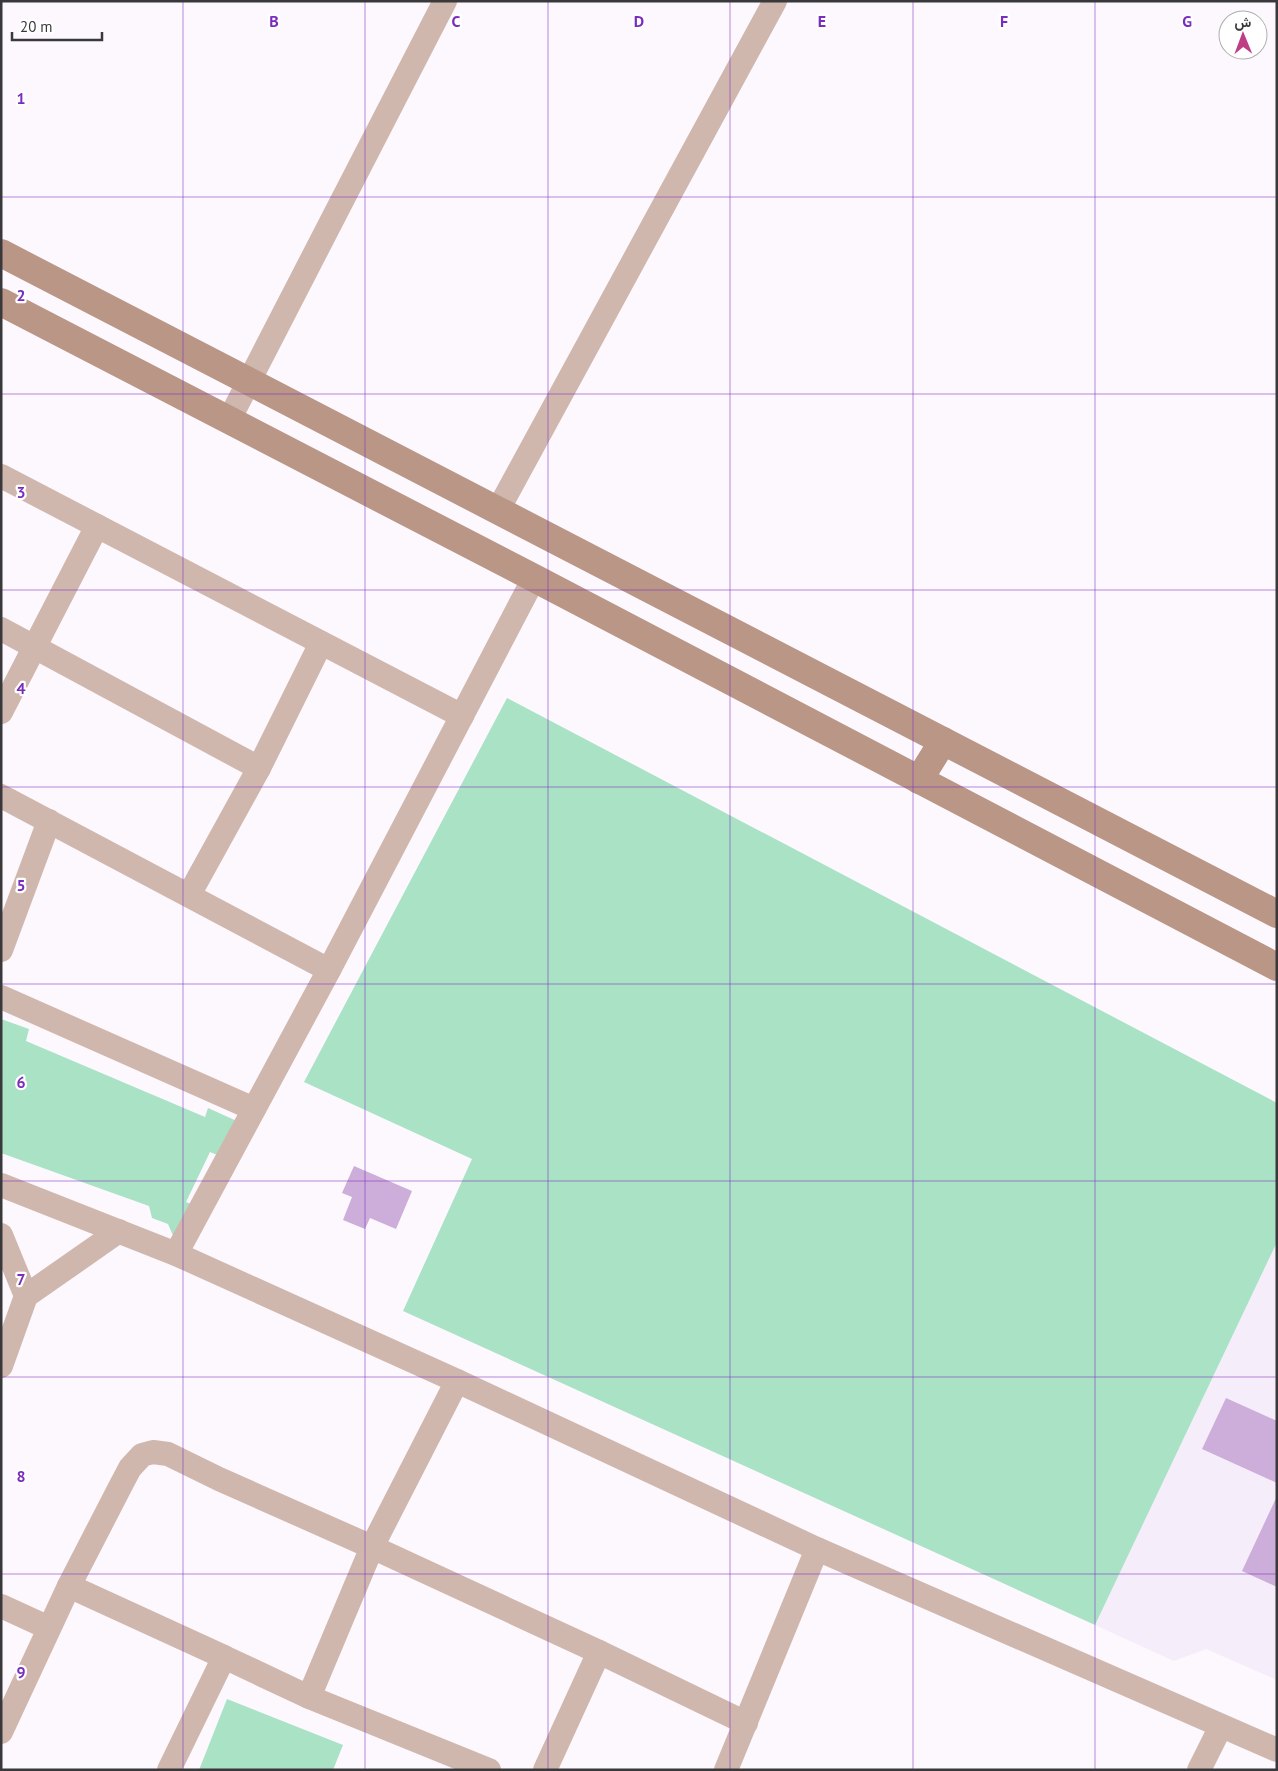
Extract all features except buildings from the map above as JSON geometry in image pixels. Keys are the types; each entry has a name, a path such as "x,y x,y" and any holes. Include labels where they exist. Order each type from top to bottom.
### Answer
{"main road":[{"path":"1,253 1277,914"},
{"path":"1,302 534,578 1277,967"},
{"path":"920,780 943,741"}],"street":[{"path":"229,420 446,1"},
{"path":"498,510 774,1"},
{"path":"1,476 462,716"},
{"path":"1,712 97,526"},
{"path":"176,1254 329,970 534,578"},
{"path":"1,629 259,768"},
{"path":"189,895 259,768 321,643"},
{"path":"1,796 329,970"},
{"path":"1,950 49,821"},
{"path":"1,997 254,1109"},
{"path":"1,1185 176,1254 457,1381 817,1549 1277,1750"},
{"path":"1,1366 26,1296 119,1231"},
{"path":"1,1235 26,1296"},
{"path":"309,1697 372,1547 457,1381"},
{"path":"1,1732 69,1586 130,1468 142,1455 153,1452 168,1454 219,1479 372,1547 599,1652 746,1723"},
{"path":"726,1770 817,1549"},
{"path":"69,1586 309,1697 489,1770"},
{"path":"1,1606 49,1628"},
{"path":"545,1770 599,1652"},
{"path":"169,1770 224,1657"},
{"path":"1199,1770 1221,1726"}],"shaded area":[{"path":"1277,1242 1277,1680 1206,1649 1174,1661 1095,1625"}],"green space":[{"path":"507,698 1277,1103 1277,1242 1095,1625 403,1311 472,1159 304,1082"},
{"path":"1,1019 29,1029 26,1041 205,1117 208,1108 239,1122 222,1157 210,1152 186,1202 196,1206 178,1247 168,1224 152,1218 149,1206 1,1153"},
{"path":"227,1699 343,1745 333,1770 199,1770"}]}
